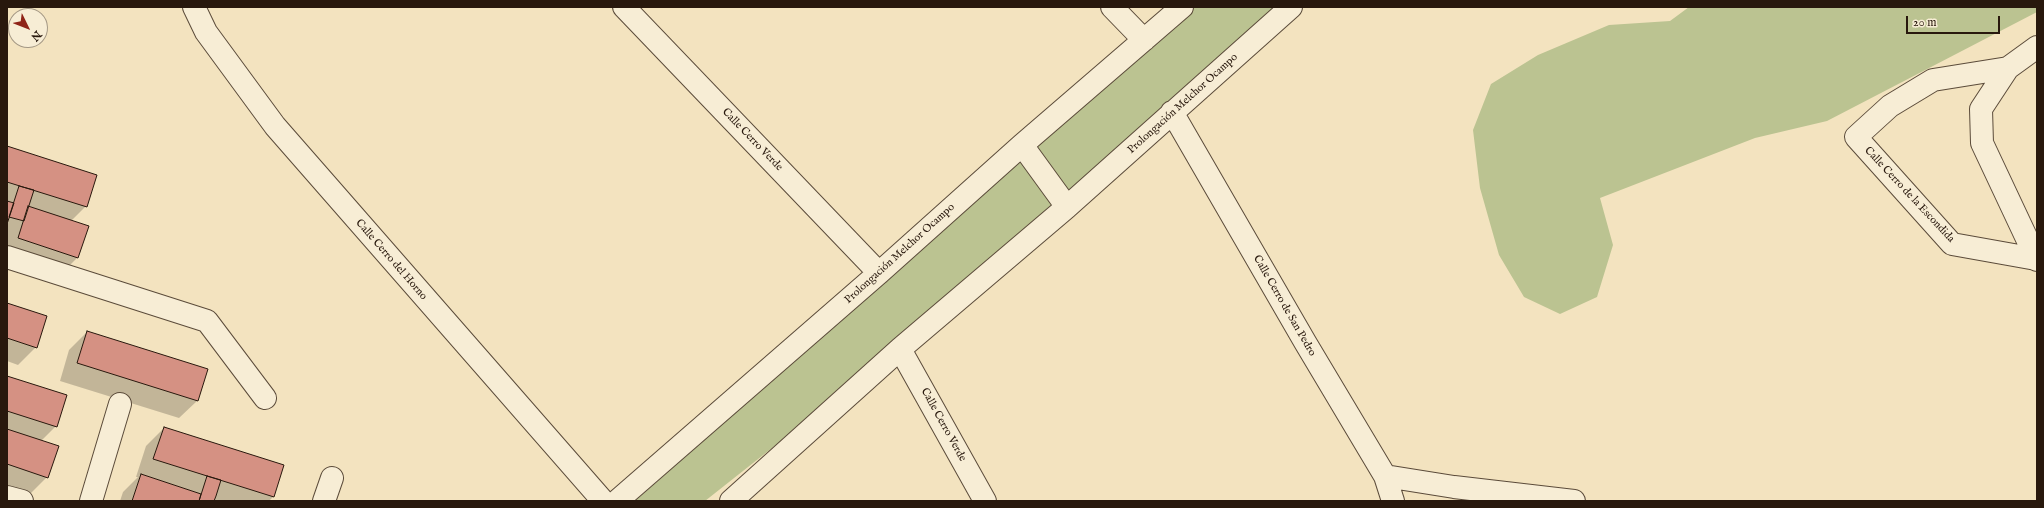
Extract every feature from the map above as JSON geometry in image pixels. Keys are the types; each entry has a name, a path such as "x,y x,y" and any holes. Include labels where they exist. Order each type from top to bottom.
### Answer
{"street":[{"name":"Calle Cerro del Horno","path":"194,7 206,32 275,126 603,501"},
{"name":"Calle Cerro Verde","path":"624,7 879,273"},
{"path":"1112,7 1144,40"},
{"name":"Prolongación Melchor Ocampo","path":"617,501 879,273 1022,145 1182,7"},
{"name":"Prolongación Melchor Ocampo","path":"731,501 900,349 1067,207 1172,112 1292,7"},
{"name":"Calle Cerro de la Escondida","path":"2037,47 2008,68 1981,109 1982,143 2037,259"},
{"name":"Calle Cerro de la Escondida","path":"2008,68 1933,80 1890,106 1856,137 1952,244 2037,259"},
{"name":"Calle Cerro de San Pedro","path":"1172,112 1305,342 1385,476 1393,501"},
{"path":"1022,145 1067,207"},
{"path":"7,257 207,321 266,398"},
{"name":"Calle Cerro Verde","path":"900,349 985,501"},
{"path":"91,501 120,404"},
{"path":"1385,476 1454,487 1574,501"},
{"path":"324,501 332,478"},
{"path":"7,497 22,501"}],"green space":[{"path":"1194,7 1288,7 896,350 705,501 635,501"},
{"path":"1689,7 2037,7 2037,12 1827,121 1755,138 1600,198 1613,245 1597,297 1560,314 1524,297 1499,255 1480,188 1473,130 1491,84 1538,55 1609,25 1670,21"}],"building":[{"path":"7,146 97,175 87,207 7,182"},
{"path":"19,186 34,190 24,221 9,217"},
{"path":"7,201 14,203 7,224"},
{"path":"28,206 89,226 78,258 18,238"},
{"path":"7,303 47,316 37,348 7,338"},
{"path":"87,331 208,369 198,401 77,363"},
{"path":"7,376 67,395 57,427 7,411"},
{"path":"164,427 284,465 274,497 153,459"},
{"path":"7,429 59,446 48,478 7,464"},
{"path":"141,474 201,494 199,501 132,501"},
{"path":"207,476 221,480 216,496 214,501 199,501"}]}
